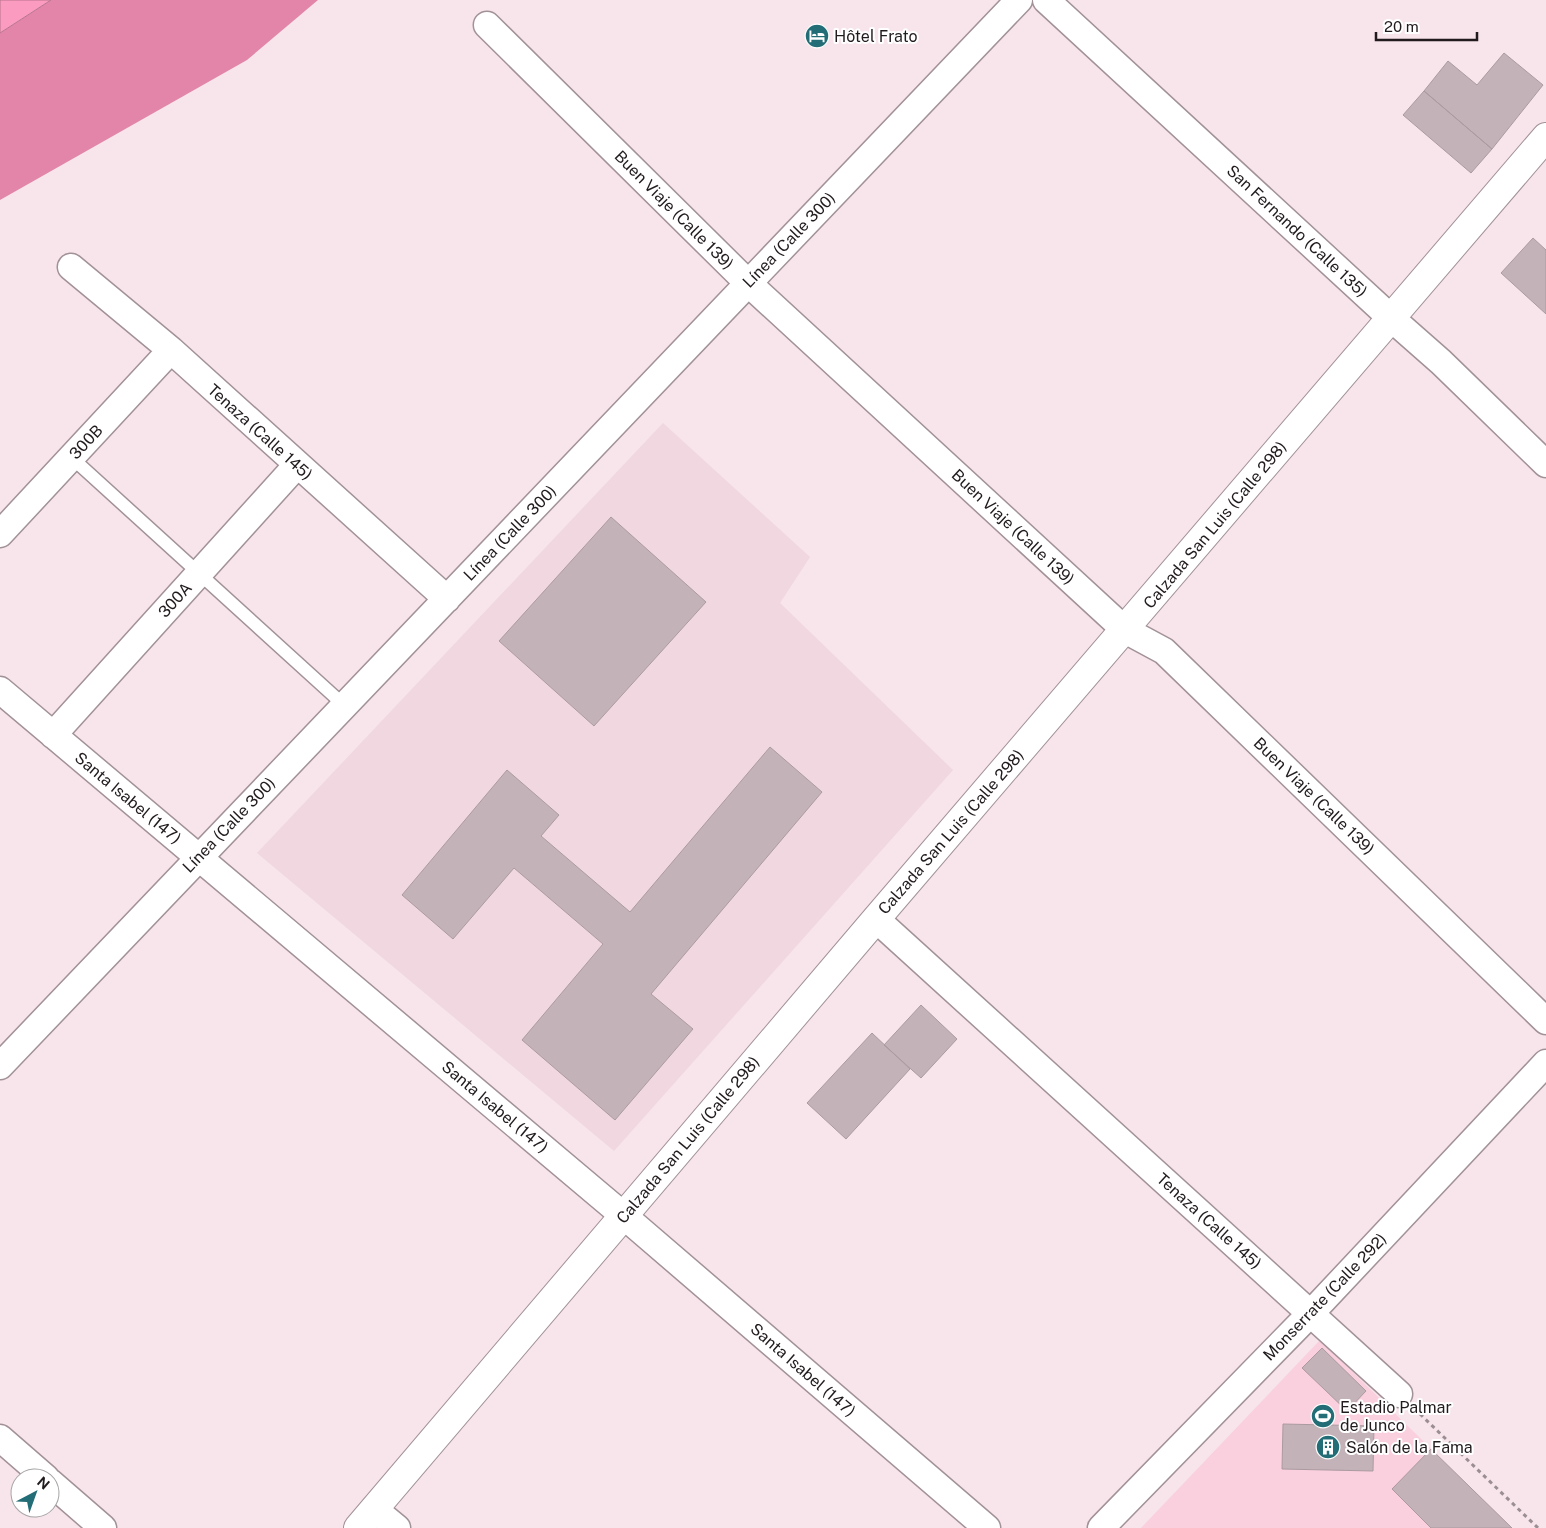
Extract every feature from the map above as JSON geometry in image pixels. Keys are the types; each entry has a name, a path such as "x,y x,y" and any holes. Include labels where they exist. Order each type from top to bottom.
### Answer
{"main road":[{"name":"Calzada San Luis (Calle 298)","path":"366,1518 1546,137"}],"street":[{"name":"Línea (Calle 300)","path":"0,1066 1019,0"},
{"name":"San Fernando (Calle 135)","path":"1046,0 1441,362 1546,464"},
{"name":"Buen Viaje (Calle 139)","path":"486,25 748,283 1125,630 1164,651 1546,1021"},
{"name":"Tenaza (Calle 145)","path":"71,267 171,350 447,599"},
{"name":"300B","path":"0,534 171,350"},
{"name":"300A","path":"53,735 297,465"},
{"name":"Santa Isabel (147)","path":"0,690 624,1216 986,1528"},
{"name":"Tenaza (Calle 145)","path":"876,919 1399,1394"},
{"name":"Monserrate (Calle 292)","path":"1101,1528 1311,1314 1546,1063"},
{"path":"0,1438 34,1468"},
{"path":"60,1491 102,1528"},
{"path":"366,1518 397,1528"}],"lane":[{"path":"71,457 345,706"}],"path":[{"path":"1399,1394 1538,1528"}],"shaded area":[{"path":"0,0 51,0 0,33"},
{"path":"51,0 318,0 247,60 0,200 0,33"},
{"path":"663,423 810,557 780,603 953,770 614,1151 257,853"},
{"name":"Estadio Palmar de Junco","path":"1320,1340 1512,1528 1141,1528"}],"building":[{"path":"1504,53 1543,85 1492,149 1424,91 1448,61 1477,85"},
{"path":"1424,91 1492,149 1471,173 1403,115"},
{"path":"1533,238 1546,250 1546,314 1501,273"},
{"path":"611,517 706,602 594,726 499,641"},
{"path":"770,747 822,792 651,994 693,1029 615,1120 522,1040 603,944 514,868 453,939 402,895 507,770 559,815 541,836 630,912"},
{"path":"921,1005 957,1039 921,1078 884,1045"},
{"path":"872,1033 910,1069 846,1139 807,1103"},
{"path":"1322,1348 1366,1391 1347,1411 1302,1368"},
{"name":"Salón de la Fama","path":"1283,1424 1374,1426 1373,1471 1282,1469"},
{"path":"1431,1449 1512,1528 1431,1528 1392,1489"}],"place":[{"name":"Hôtel Frato","path":"817,36"},
{"name":"Estadio Palmar de Junco","path":"1323,1416"},
{"name":"Salón de la Fama","path":"1328,1447"}]}
